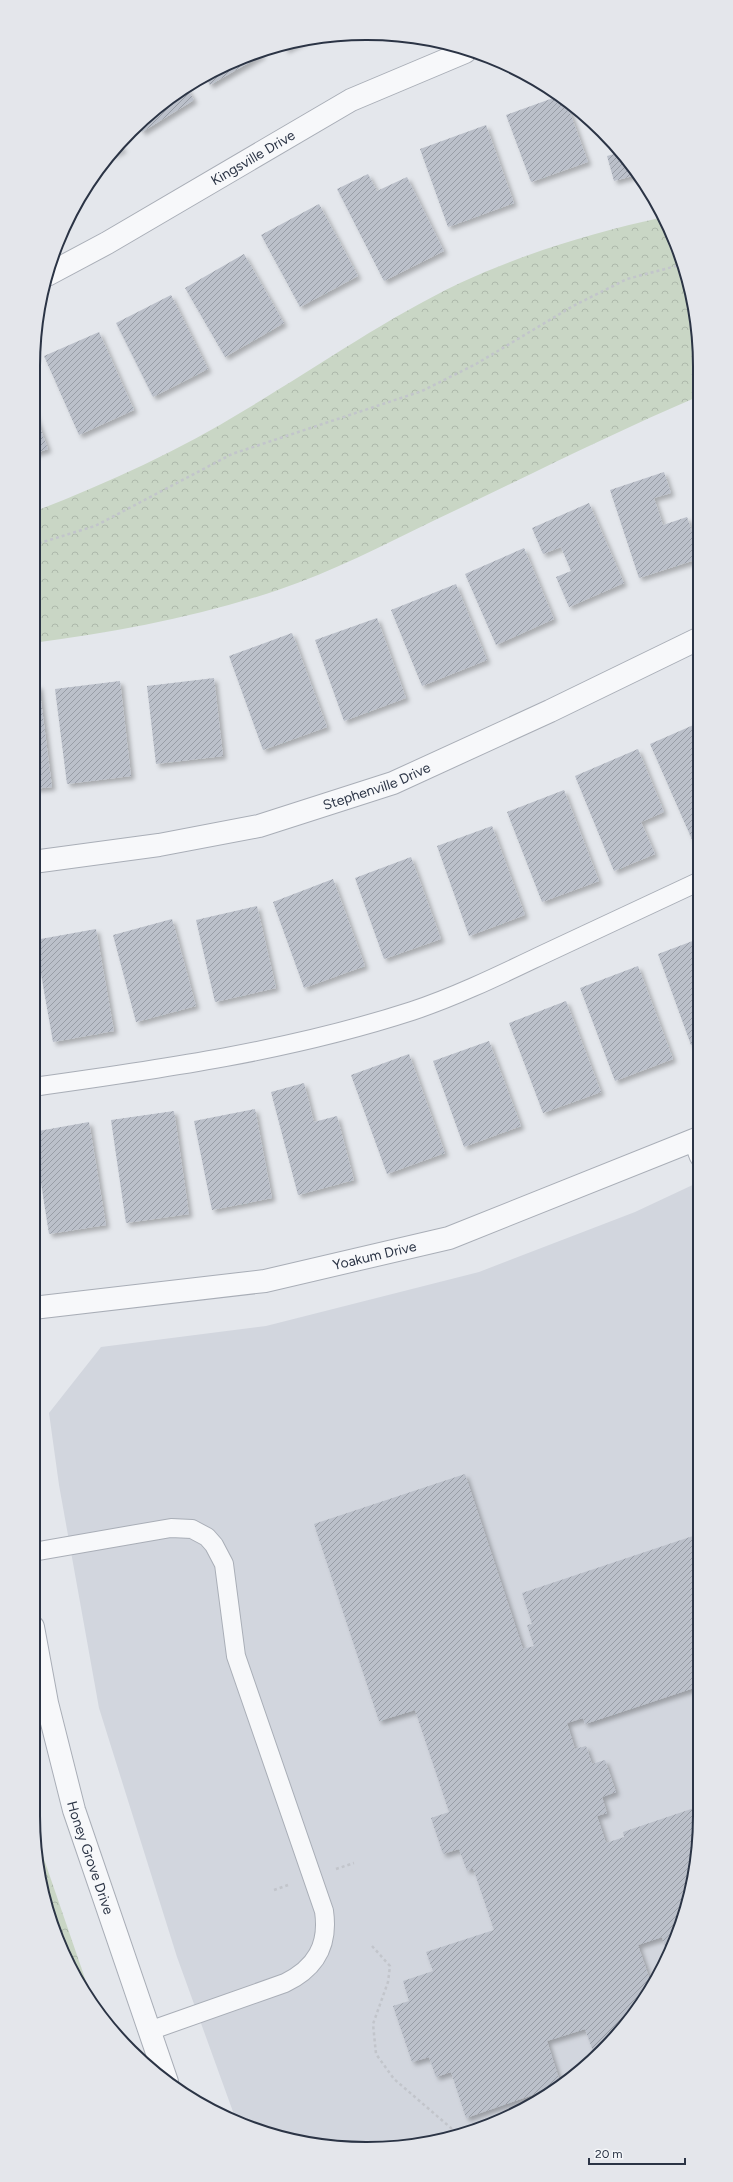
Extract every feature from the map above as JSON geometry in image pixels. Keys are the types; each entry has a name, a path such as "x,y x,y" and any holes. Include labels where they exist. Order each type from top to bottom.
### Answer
{"street":[{"name":"Kingsville Drive","path":"54,271 107,243 351,100 461,54"},
{"name":"Stephenville Drive","path":"40,861 159,845 259,826 393,783 550,711 693,641"},
{"name":"Yoakum Drive","path":"40,1307 265,1281 448,1238 693,1146"},
{"name":"Honey Grove Drive","path":"40,1704 74,1810 163,2071"}],"lane":[{"path":"40,1086 165,1068 261,1052 337,1034 414,1010 480,985 693,884"},
{"path":"40,1551 171,1528 192,1529 207,1537 214,1545 224,1564 236,1656 324,1911 325,1925 322,1946 317,1957 304,1973 285,1983 149,2031"}],"path":[{"path":"40,543 95,526 232,454 422,391 476,364 573,306 627,279 677,266"},
{"path":"372,1946 390,1966 388,1982 373,2024 376,2054 394,2079 451,2128 452,2131"}],"shaded area":[{"path":"693,1185 693,1816 687,1879 676,1920 668,1940 649,1979 626,2014 612,2031 582,2061 548,2087 511,2108 491,2117 471,2125 430,2136 366,2142 303,2136 262,2125 242,2117 234,2113 177,1957 99,1708 59,1485 49,1413 101,1347 266,1326 479,1272 635,1212"}],"green space":[{"path":"657,219 676,262 687,303 690,324 693,366 693,399 598,442 357,558 298,583 248,600 187,616 126,629 40,642 40,509 88,490 141,466 220,425 405,312 460,283 509,262 560,244"},
{"path":"43,1856 87,1983 74,1960 57,1920 46,1879"}],"building":[{"path":"251,62 210,85 208,81"},
{"path":"189,92 194,100 142,132 141,131 151,121"},
{"path":"553,98 569,111 588,162 531,182 506,115"},
{"path":"486,125 514,203 448,227 420,149"},
{"path":"614,154 632,176 614,181 607,156"},
{"path":"368,174 377,191 407,177 444,251 384,281 337,189"},
{"path":"319,204 358,276 300,307 261,235"},
{"path":"244,254 284,323 225,357 185,288"},
{"path":"171,295 208,369 153,397 116,323"},
{"path":"99,332 134,410 79,435 44,356"},
{"path":"40,428 48,449 40,452"},
{"path":"664,472 671,493 654,498 663,525 687,517 693,534 693,561 639,578 610,490"},
{"path":"589,503 624,583 569,607 556,577 571,571 561,547 543,554 532,528"},
{"path":"524,548 554,619 496,645 465,574"},
{"path":"456,584 487,660 422,686 391,610"},
{"path":"377,618 406,698 344,721 315,640"},
{"path":"292,633 327,727 263,750 229,656"},
{"path":"214,678 223,756 156,764 147,686"},
{"path":"120,681 131,776 67,784 55,689"},
{"path":"40,693 52,787 40,788"},
{"path":"693,725 693,842 650,744"},
{"path":"638,749 664,812 641,822 655,854 614,871 575,776"},
{"path":"564,790 599,881 542,902 507,812"},
{"path":"492,826 525,915 469,936 437,846"},
{"path":"411,857 441,939 384,959 355,878"},
{"path":"333,879 365,966 304,988 273,902"},
{"path":"257,906 276,988 215,1002 196,920"},
{"path":"172,919 196,1006 136,1022 113,935"},
{"path":"96,929 114,1031 53,1042 40,968 40,939"},
{"path":"693,941 693,1044 691,1045 658,954"},
{"path":"638,966 673,1059 615,1081 580,988"},
{"path":"566,1001 601,1092 543,1113 509,1023"},
{"path":"489,1041 521,1126 464,1147 433,1061"},
{"path":"409,1054 445,1153 387,1174 351,1075"},
{"path":"304,1083 314,1122 337,1116 354,1180 298,1195 271,1092"},
{"path":"255,1109 272,1198 212,1210 194,1121"},
{"path":"174,1111 189,1214 126,1223 111,1120"},
{"path":"89,1122 106,1225 49,1234 40,1177 40,1131"},
{"path":"465,1474 523,1649 534,1646 527,1625 532,1624 522,1593 693,1536 693,1688 585,1724 583,1718 567,1723 575,1749 586,1746 592,1764 605,1760 616,1792 602,1797 607,1813 597,1816 606,1843 624,1837 623,1832 693,1808 692,1837 687,1879 676,1920 665,1946 662,1937 638,1945 649,1978 626,2014 593,2050 585,2029 547,2041 559,2079 538,2093 466,2118 451,2072 436,2077 429,2057 412,2062 393,2006 409,2001 403,1981 433,1971 426,1952 494,1930 473,1868 467,1871 459,1849 443,1854 431,1818 449,1812 415,1710 379,1721 314,1524"}]}
